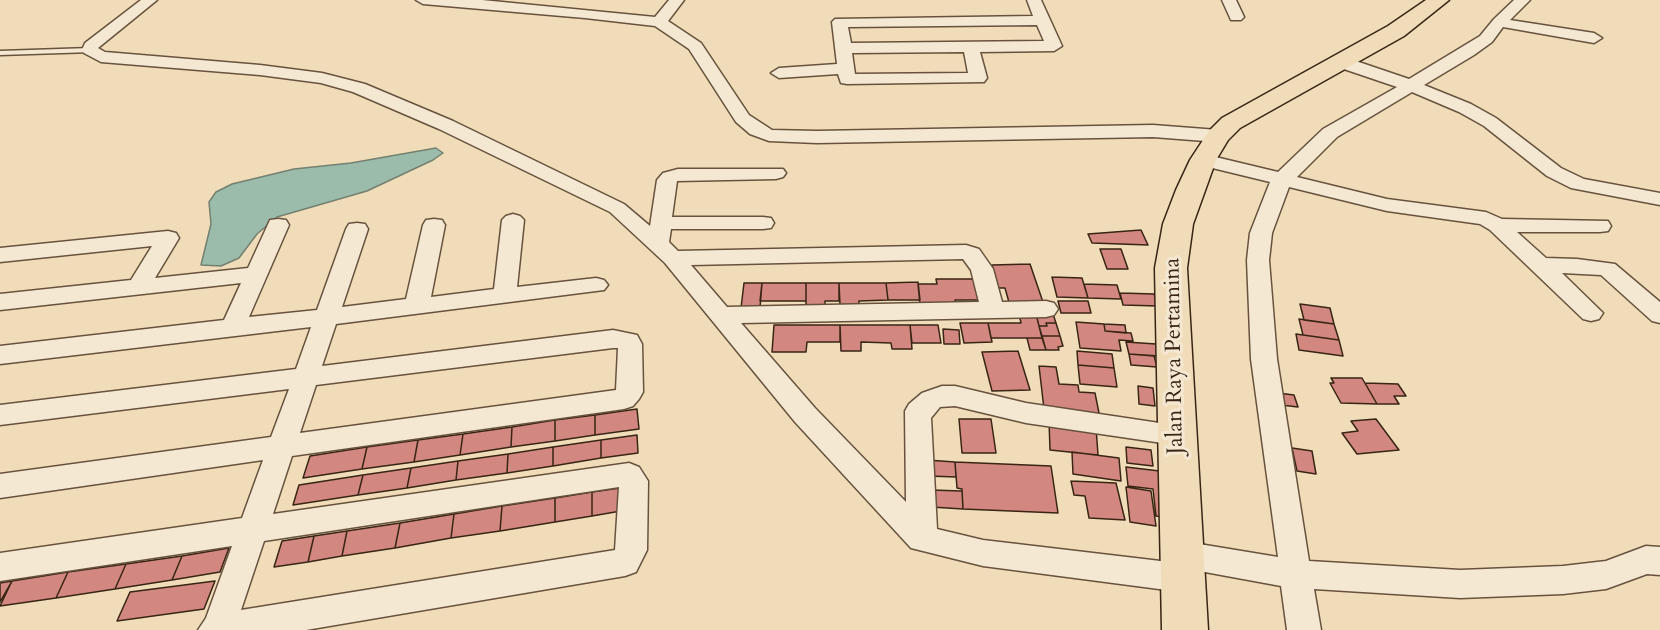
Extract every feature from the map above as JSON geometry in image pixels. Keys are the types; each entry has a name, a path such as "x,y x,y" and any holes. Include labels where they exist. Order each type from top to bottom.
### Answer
{"main road":[{"path":"1218,147 1250,110 1396,31 1439,0"},
{"name":"Jalan Raya Pertamina","path":"1181,629 1187,563 1176,435 1171,268 1178,224 1218,147"}],"street":[{"path":"150,0 112,27 91,46 90,50 101,57 260,70 322,78 359,88 436,120 617,208 664,241 721,315 805,415 922,539 983,553 1187,563 1286,573 1460,584 1563,580 1606,574 1656,554"},
{"path":"423,0 659,22 694,46 716,75 742,118 757,130 769,135 817,137 1153,130 1218,147"},
{"path":"585,14 598,0"},
{"path":"659,22 677,0"},
{"path":"843,48 1054,46 1034,0"},
{"path":"1229,0 1236,17"},
{"path":"1304,630 1286,573 1264,359 1258,260 1272,179 1330,133 1468,52 1486,39 1499,21 1523,0"},
{"path":"970,47 978,78 847,79 840,22 930,15 1042,20"},
{"path":"1499,21 1551,33 1594,38"},
{"path":"1341,62 1412,86 1465,108 1490,122 1554,172 1578,183 1660,199"},
{"path":"779,74 845,68"},
{"path":"1154,120 1218,147 1272,179 1387,205 1476,215 1498,225 1591,313"},
{"path":"664,241 667,180 673,175 776,173"},
{"path":"505,295 513,220"},
{"path":"664,241 763,223"},
{"path":"233,327 278,225"},
{"path":"417,305 434,225"},
{"path":"1498,225 1600,226"},
{"path":"0,567 253,530 614,476 629,475 635,484 632,550 625,562 217,630 253,530 282,447 357,229"},
{"path":"0,255 168,238 138,287"},
{"path":"664,241 966,252 971,254 982,269 992,309"},
{"path":"1540,265 1607,269 1660,315"},
{"path":"0,302 256,274"},
{"path":"0,355 596,285"},
{"path":"721,315 1047,309"},
{"path":"0,415 613,339 627,341 630,344 630,392 624,399 0,486"},
{"path":"922,539 917,418 918,411 931,400 942,396 968,398 1026,413 1176,435"}],"lane":[{"path":"0,53 90,50"}],"shaded area":[{"path":"436,148 443,153 367,191 277,217 257,234 239,258 221,266 201,265 211,224 209,202 216,192 232,184 294,169 351,163"}],"building":[{"path":"1141,230 1148,245 1092,243 1088,234"},
{"path":"1100,249 1121,249 1128,269 1107,269"},
{"path":"1030,264 1044,305 1010,306 1005,288 998,288 992,265"},
{"path":"1052,277 1082,278 1088,298 1057,297"},
{"path":"936,279 979,279 984,300 955,300 956,304 920,305 918,284 937,284"},
{"path":"918,282 920,300 888,300 886,283"},
{"path":"744,283 762,283 760,308 741,308"},
{"path":"762,283 806,283 806,301 760,301"},
{"path":"806,283 839,283 839,301 825,301 825,306 806,306"},
{"path":"839,283 886,283 888,300 859,301 859,305 840,305"},
{"path":"1084,284 1117,285 1121,299 1088,298"},
{"path":"1120,293 1154,294 1158,306 1123,305"},
{"path":"1058,301 1088,301 1091,313 1061,313"},
{"path":"1300,304 1330,308 1334,324 1304,320"},
{"path":"1019,314 1036,314 1042,338 991,338 988,323 1021,323"},
{"path":"1036,314 1053,314 1056,323 1039,326"},
{"path":"1299,319 1334,324 1339,340 1303,335"},
{"path":"1076,322 1104,324 1105,331 1131,333 1133,341 1119,340 1121,351 1080,348"},
{"path":"960,323 988,323 992,342 964,343"},
{"path":"1046,323 1056,323 1060,336 1042,336 1039,326 1047,326"},
{"path":"1104,324 1125,325 1126,333 1105,331"},
{"path":"774,325 840,325 840,342 807,342 806,352 772,352"},
{"path":"840,325 910,325 912,349 892,349 891,343 861,342 861,351 841,351"},
{"path":"910,325 938,325 941,343 912,343"},
{"path":"943,329 959,330 960,344 944,344"},
{"path":"1296,334 1339,340 1343,356 1299,350"},
{"path":"1042,336 1060,336 1063,346 1058,347 1059,350 1046,350"},
{"path":"1027,338 1042,338 1046,350 1030,350"},
{"path":"1126,342 1156,344 1159,356 1129,354"},
{"path":"1018,351 1030,390 992,391 982,352"},
{"path":"1077,351 1112,354 1114,368 1078,365"},
{"path":"1129,354 1154,356 1157,367 1131,365"},
{"path":"1078,365 1114,368 1117,387 1080,384"},
{"path":"1039,366 1056,367 1059,384 1078,385 1079,392 1095,393 1100,418 1044,409"},
{"path":"1331,378 1362,378 1377,404 1341,403 1330,383 1334,383"},
{"path":"1365,383 1398,384 1406,396 1394,396 1399,404 1377,404"},
{"path":"1138,386 1153,388 1155,406 1139,404"},
{"path":"1278,393 1294,395 1298,407 1281,405"},
{"path":"637,409 639,429 595,435 595,415"},
{"path":"595,415 595,435 555,441 555,420"},
{"path":"959,419 991,419 996,453 962,453"},
{"path":"1376,419 1399,450 1357,454 1342,433 1358,431 1351,421"},
{"path":"555,420 555,441 511,447 512,427"},
{"path":"1049,421 1096,427 1098,455 1050,450"},
{"path":"512,427 511,447 460,455 463,434"},
{"path":"463,434 460,455 414,462 418,440"},
{"path":"637,435 638,453 601,458 601,440"},
{"path":"418,440 414,462 362,469 367,447"},
{"path":"601,440 601,458 553,466 553,447"},
{"path":"367,447 362,469 303,478 310,456"},
{"path":"553,447 553,466 507,473 508,454"},
{"path":"1126,447 1151,450 1153,466 1127,463"},
{"path":"1292,448 1312,451 1316,474 1297,471"},
{"path":"1072,452 1119,458 1121,481 1073,474"},
{"path":"508,454 507,473 456,480 458,461"},
{"path":"927,460 955,462 956,477 928,476"},
{"path":"458,461 456,480 407,488 411,468"},
{"path":"955,462 1051,466 1058,513 963,509 962,489 957,488"},
{"path":"1126,467 1168,472 1174,519 1156,516 1153,489 1128,486"},
{"path":"411,468 407,488 358,495 363,475"},
{"path":"363,475 358,495 293,505 299,485"},
{"path":"1071,481 1116,483 1125,520 1089,518 1085,496 1074,495"},
{"path":"1126,487 1151,491 1156,526 1130,522"},
{"path":"620,488 621,511 592,516 592,492"},
{"path":"931,490 962,491 963,509 931,507"},
{"path":"592,492 592,516 555,522 555,498"},
{"path":"555,498 555,522 500,531 502,506"},
{"path":"502,506 500,531 451,538 454,514"},
{"path":"454,514 451,538 395,548 400,523"},
{"path":"400,523 395,548 342,556 347,531"},
{"path":"347,531 342,556 308,562 314,536"},
{"path":"314,536 308,562 274,567 282,541"},
{"path":"229,548 220,572 172,580 182,556"},
{"path":"182,556 172,580 115,589 126,564"},
{"path":"126,564 115,589 56,598 68,572"},
{"path":"68,572 56,598 0,606 12,581"},
{"path":"12,581 0,602 0,583"},
{"path":"215,581 204,609 117,621 130,592"}]}
